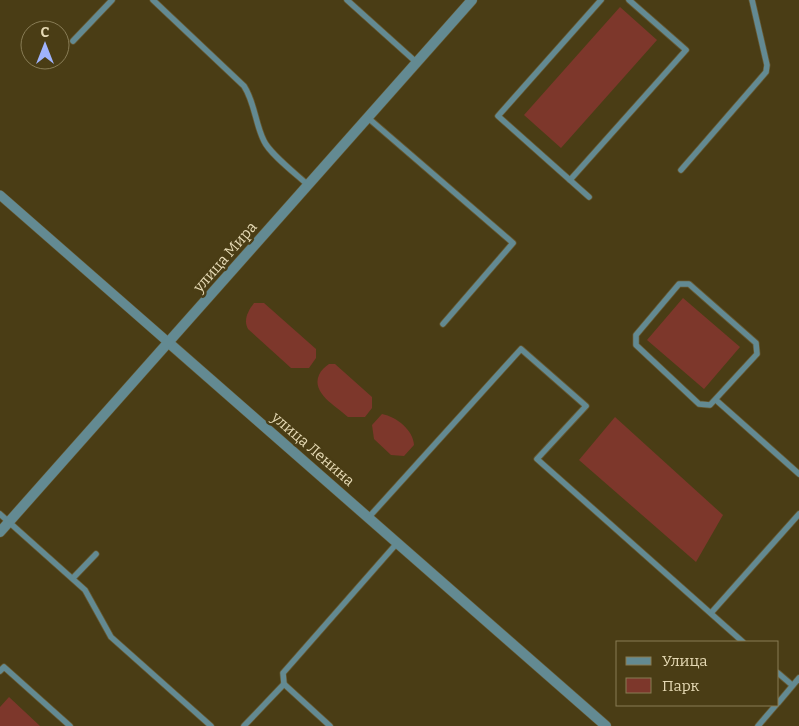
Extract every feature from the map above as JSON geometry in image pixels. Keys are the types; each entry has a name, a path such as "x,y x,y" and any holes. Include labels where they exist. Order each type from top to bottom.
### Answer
{"street":[{"name":"улица Мира","path":"0,532 472,0"},
{"name":"улица Ленина","path":"0,195 606,726"}],"lane":[{"path":"72,41 112,0"},
{"path":"153,0 244,86 252,101 264,142 308,185"},
{"path":"590,197 498,116 601,0"},
{"path":"570,180 686,50 629,0"},
{"path":"682,170 766,72 767,65 752,0"},
{"path":"351,1 416,62"},
{"path":"367,117 513,243 443,324"},
{"path":"679,284 689,284 756,344 757,354 716,400 710,405 699,404 636,346 636,335 679,284"},
{"path":"369,517 521,349 586,406 537,459 742,641"},
{"path":"716,400 799,474"},
{"path":"0,514 85,590 112,637 211,726"},
{"path":"711,614 799,514"},
{"path":"330,726 284,684 283,673 398,542"},
{"path":"73,578 96,554"},
{"path":"0,671 4,667 70,726"},
{"path":"779,673 792,685"},
{"path":"779,701 799,678"},
{"path":"244,726 284,684"},
{"path":"758,726 775,706"}],"green space":[{"path":"620,7 657,40 561,148 524,115"},
{"path":"683,298 740,347 704,389 647,340"},
{"path":"254,303 264,303 316,349 316,358 309,368 291,368 248,329 247,316"},
{"path":"329,364 335,364 372,397 372,408 365,417 348,417 331,404 321,393 317,382 322,370"},
{"path":"382,414 398,421 411,434 414,445 404,456 391,455 374,439 372,425"},
{"path":"615,417 723,515 696,562 579,460"},
{"path":"9,697 40,726 0,726 0,707"}]}
